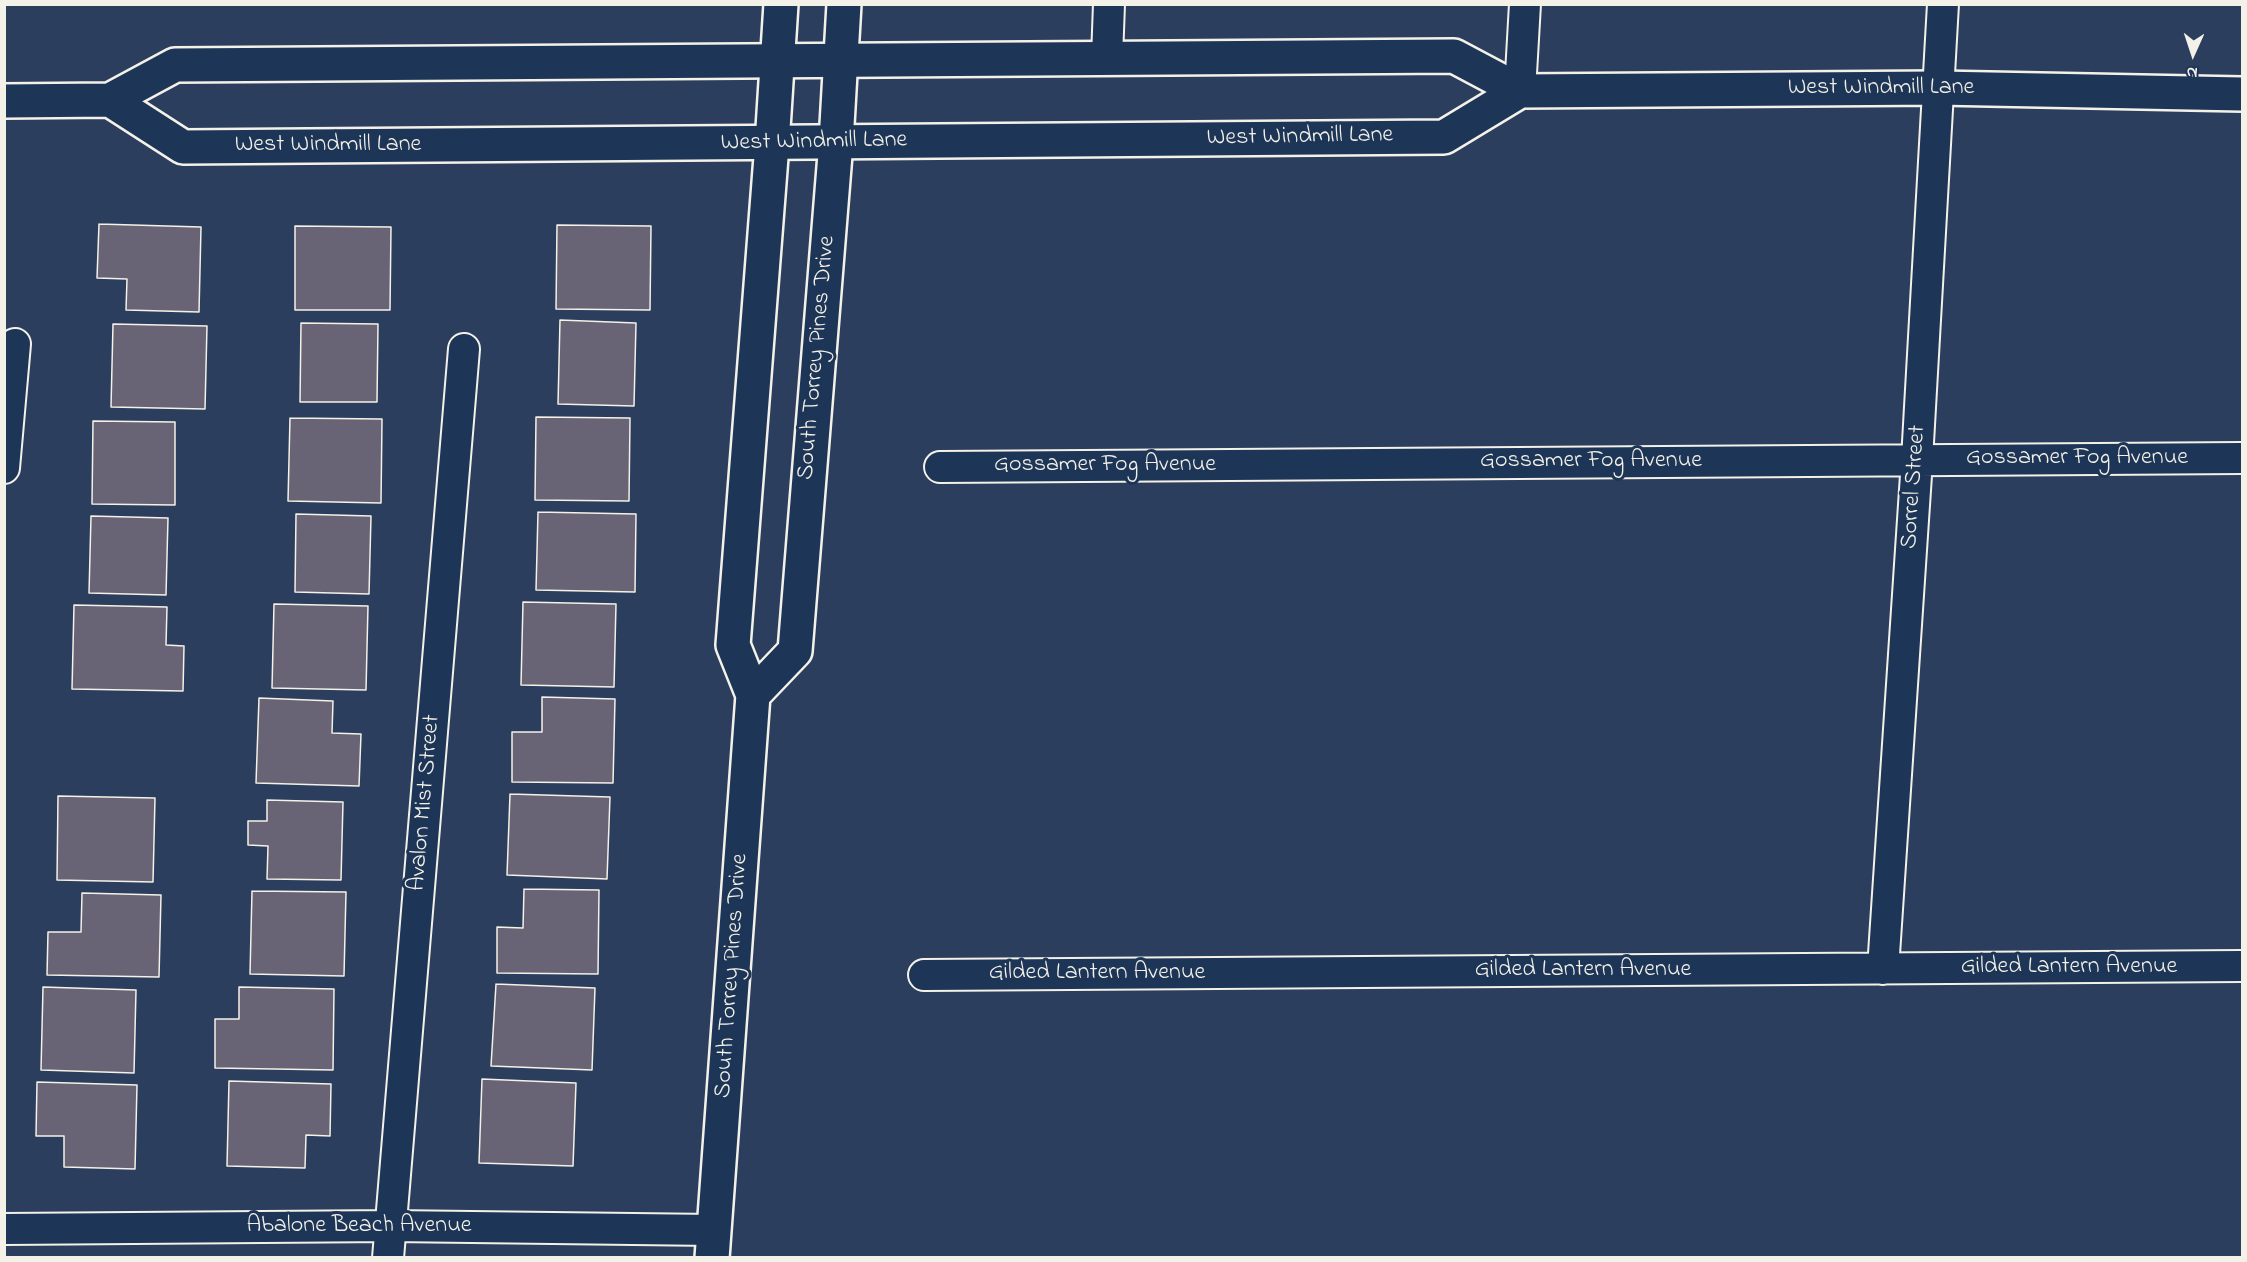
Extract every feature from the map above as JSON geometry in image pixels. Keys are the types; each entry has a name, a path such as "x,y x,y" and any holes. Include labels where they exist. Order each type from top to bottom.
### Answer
{"main road":[{"name":"South Torrey Pines Drive","path":"713,1244 753,695 733,645 781,4"},
{"name":"South Torrey Pines Drive","path":"753,695 795,651 836,142 844,4"},
{"name":"West Windmill Lane","path":"4,101 110,100 175,65 1454,56 1520,91 1940,88 2242,94"},
{"name":"West Windmill Lane","path":"110,100 183,147 772,144 1444,137 1520,91"}],"street":[{"path":"1107,58 1109,4"},
{"path":"1520,91 1526,4"},
{"name":"Sorrel Street","path":"1883,969 1917,460 1943,4"},
{"path":"4,468 15,344"},
{"name":"Avalon Mist Street","path":"388,1257 464,349"},
{"name":"Gossamer Fog Avenue","path":"940,467 2242,458"},
{"name":"Gilded Lantern Avenue","path":"924,975 2242,966"},
{"name":"Abalone Beach Avenue","path":"4,1229 391,1226 713,1244"}],"building":[{"path":"99,224 201,227 199,312 126,310 127,279 97,278"},
{"path":"557,225 651,226 650,310 556,309"},
{"path":"295,226 391,227 390,310 295,310"},
{"path":"560,320 636,323 634,406 558,404"},
{"path":"301,323 378,324 377,402 300,402"},
{"path":"113,324 207,326 205,409 111,407"},
{"path":"536,417 630,418 629,501 535,500"},
{"path":"290,418 382,419 381,503 288,501"},
{"path":"93,421 175,422 175,505 92,504"},
{"path":"538,512 636,514 635,592 536,590"},
{"path":"296,514 371,516 369,594 295,592"},
{"path":"91,516 168,518 166,595 89,593"},
{"path":"523,602 616,604 614,687 521,685"},
{"path":"274,604 368,606 366,690 272,688"},
{"path":"74,605 167,607 166,645 184,646 183,691 72,689"},
{"path":"542,697 615,699 613,783 512,782 512,732 542,732"},
{"path":"259,698 333,701 332,733 361,734 359,786 256,783"},
{"path":"510,794 610,797 607,879 507,875"},
{"path":"58,796 155,798 153,882 57,880"},
{"path":"267,800 343,802 341,880 267,879 268,846 248,845 248,821 267,821"},
{"path":"524,889 599,890 598,974 497,973 497,927 523,928"},
{"path":"252,891 346,892 344,976 250,974"},
{"path":"82,893 161,895 159,977 47,975 48,932 81,932"},
{"path":"496,984 595,988 592,1070 491,1066"},
{"path":"43,987 136,990 134,1073 41,1070"},
{"path":"239,987 334,989 333,1070 215,1068 215,1019 239,1019"},
{"path":"482,1079 576,1083 573,1166 479,1163"},
{"path":"229,1081 331,1084 330,1136 306,1135 305,1168 227,1166"},
{"path":"37,1082 137,1085 135,1169 64,1167 64,1136 36,1136"}]}
